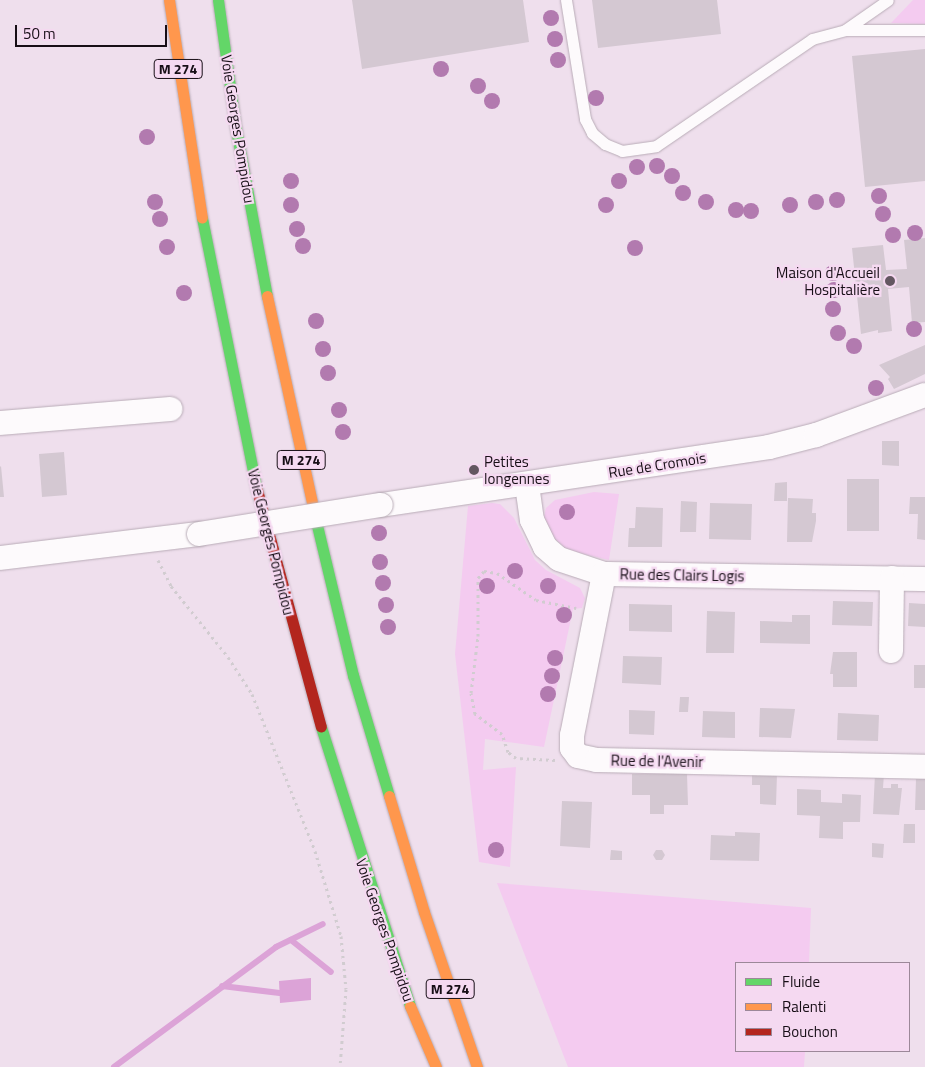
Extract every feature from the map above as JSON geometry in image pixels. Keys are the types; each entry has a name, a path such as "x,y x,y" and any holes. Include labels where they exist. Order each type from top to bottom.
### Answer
{"highway":[{"name":"Voie Georges Pompidou","path":"169,0 188,138 214,288 256,488 308,685 354,839 410,1005 436,1067"},
{"name":"Voie Georges Pompidou","path":"218,0 252,223 299,450 353,675 424,912 477,1067"},
{"path":"424,912 476,1024"},
{"path":"410,1005 416,1052"}],"street":[{"name":"Rue de Cromois","path":"0,558 151,541 769,447 816,435 925,395"},
{"path":"0,423 170,409"},
{"name":"Rue des Clairs Logis","path":"527,485 532,520 545,547 559,560 604,574 925,579"},
{"path":"575,753 572,735 604,574"},
{"path":"891,651 892,578"},
{"name":"Rue de l'Avenir","path":"575,753 596,760 925,767"}],"lane":[{"path":"566,0 585,119 592,133 605,144 622,151 656,146 812,39 845,30 925,30"},
{"path":"845,30 888,0"}],"path":[{"path":"151,541 171,586 252,694 315,852 341,936 346,989 340,1067"},
{"path":"558,605 536,600 502,575 488,570 480,573 472,705 478,718 502,734 508,752 516,758 549,761 575,753"}],"shaded area":[{"path":"913,0 925,0 925,24 891,23"},
{"path":"594,492 619,494 609,560 567,550 553,537 544,517 546,508 555,500"},
{"path":"500,504 514,518 535,560 546,570 580,588 585,598 582,608 573,609 544,747 485,739 483,770 516,767 510,867 479,862 455,654 468,506"},
{"path":"497,883 811,908 809,962 735,962 735,1052 805,1052 804,1067 568,1067"},
{"path":"311,978 311,1000 280,1003 279,981"}],"building":[{"path":"352,0 523,0 529,42 362,69"},
{"path":"592,0 717,0 721,34 598,48"},
{"path":"925,49 925,181 865,187 852,56"},
{"name":"Maison d'Accueil Hospitalière","path":"925,238 925,322 912,323 909,287 888,289 892,331 878,333 878,330 861,334 852,248 883,245 886,270 907,269 904,240"},
{"path":"925,345 925,374 894,389 888,379 890,377 879,365"},
{"path":"882,441 899,441 899,466 882,465"},
{"path":"64,452 67,495 42,497 39,454"},
{"path":"1,466 4,497 0,497"},
{"name":"Petites longennes","path":"478,467 479,472 469,474 468,468"},
{"path":"847,479 879,479 879,531 847,531"},
{"path":"787,482 787,501 774,501 775,483"},
{"path":"910,497 925,497 925,540 917,539 918,514 909,514"},
{"path":"788,498 813,499 812,513 816,513 816,521 812,542 787,542"},
{"path":"681,501 697,502 696,532 680,532"},
{"path":"710,503 752,504 751,540 709,539"},
{"path":"636,507 663,508 662,547 628,547 629,528 635,528"},
{"path":"833,601 873,602 872,626 832,625"},
{"path":"909,603 925,604 925,627 908,626"},
{"path":"629,604 672,605 672,632 629,631"},
{"path":"707,611 735,612 734,653 706,653"},
{"path":"792,615 810,615 810,644 760,643 760,621 792,622"},
{"path":"833,652 857,652 857,687 833,687 833,674 830,674"},
{"path":"623,656 662,657 661,685 622,683"},
{"path":"914,665 925,665 925,688 914,688"},
{"path":"680,697 689,697 688,712 679,712"},
{"path":"760,708 795,709 791,738 759,737"},
{"path":"629,710 655,711 654,735 629,734"},
{"path":"703,711 735,712 735,738 702,737"},
{"path":"838,713 879,715 878,741 837,740"},
{"path":"752,772 777,774 776,805 760,804 760,785 752,785"},
{"path":"632,774 687,774 688,805 664,805 664,814 650,814 650,795 632,795"},
{"path":"875,774 884,774 883,788 891,788 891,784 898,784 898,788 902,788 899,815 873,814"},
{"path":"916,779 925,779 925,810 915,810"},
{"path":"797,789 821,790 821,802 842,803 842,794 861,795 860,822 843,822 843,839 819,838 820,816 797,815"},
{"path":"562,801 592,802 590,848 560,846"},
{"path":"904,824 915,824 915,843 903,843"},
{"path":"735,832 760,833 759,861 710,860 711,835 735,836"},
{"path":"872,843 884,844 883,858 872,857"},
{"path":"611,850 622,851 622,860 610,860"},
{"path":"656,850 662,850 665,855 662,860 656,860 653,855"}],"waterway":[{"path":"114,1067 276,947 323,924"},
{"path":"291,940 331,972"},
{"path":"222,986 280,993"}],"traffic: fast":[{"path":"218,0 236,129 267,296"},
{"path":"202,218 257,490"},
{"path":"315,517 353,675 389,796"},
{"path":"321,727 410,1006"}],"traffic: slow":[{"path":"169,0 202,218"},
{"path":"267,296 315,517"},
{"path":"389,796 424,912 477,1067"},
{"path":"410,1006 436,1067"}],"traffic: jam":[{"path":"257,490 321,727"}],"place":[{"name":"Maison d'Accueil Hospitalière","path":"890,281"},
{"name":"Petites longennes","path":"474,470"}]}
